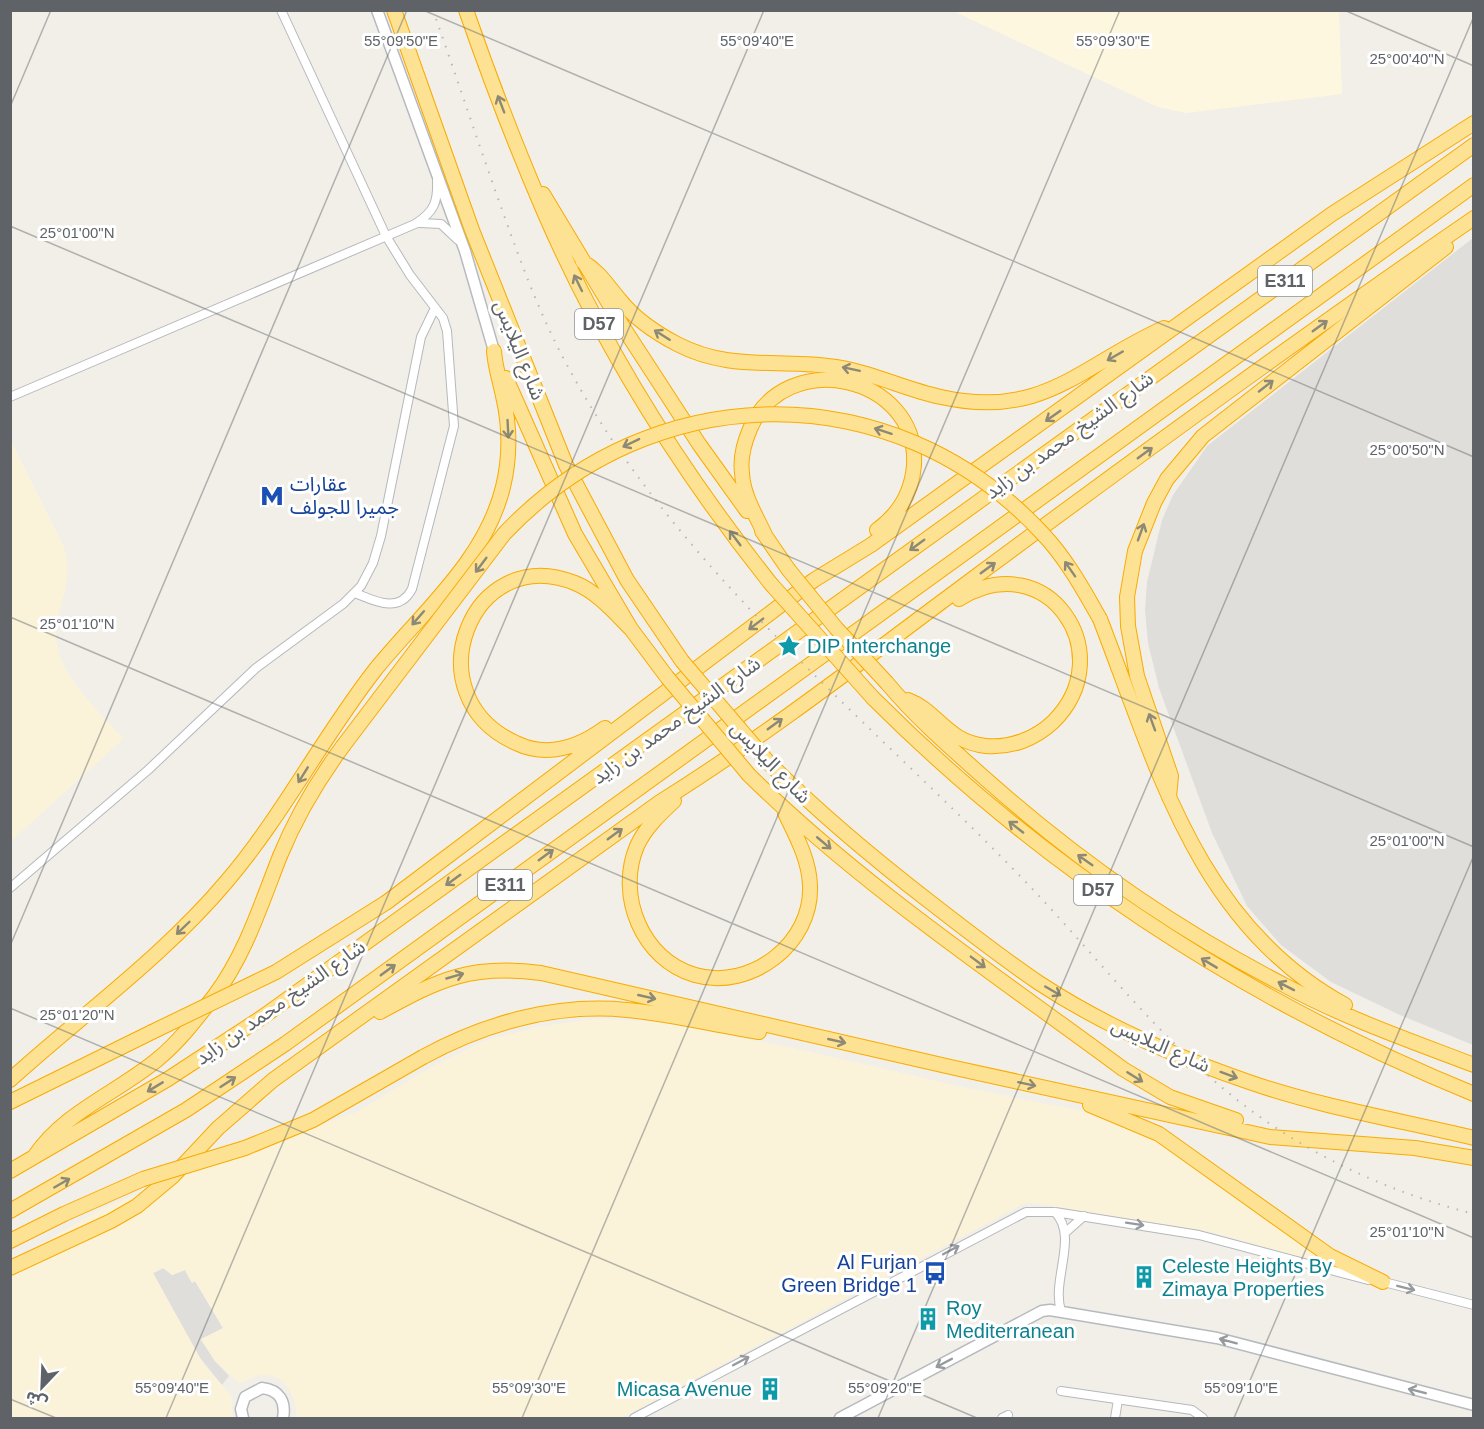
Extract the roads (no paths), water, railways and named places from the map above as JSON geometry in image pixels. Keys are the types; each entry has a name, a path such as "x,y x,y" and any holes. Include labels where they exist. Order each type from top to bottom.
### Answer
{"highway":[{"name":"شارع اليلايس","path":"394,10 472,230 566,465 627,580 682,661 768,762 866,853 996,952 1041,984 1088,1011 1170,1052 1250,1082 1473,1138"},
{"name":"D57","path":"466,10 531,179 584,294 639,396 705,498 771,584 873,698 985,802 1134,915 1205,961 1278,1003 1353,1041 1473,1094"},
{"path":"10,1102 276,972 387,902 814,580 1090,390 1345,205 1473,123"},
{"name":"شارع الشيخ محمد بن زايد","path":"10,1171 31,1161 168,1079 264,1016 1473,145"},
{"path":"531,179 550,203 583,262 699,444 788,569 836,628 899,698 1028,817 1136,896 1197,936 1287,987 1473,1065"},
{"name":"شارع الشيخ محمد بن زايد","path":"10,1211 186,1110 285,1044 1473,185"},
{"path":"783,808 808,865 810,887 807,909 800,930 774,960 754,970 733,976 713,978 695,975 678,968 657,951 641,930 630,896 632,862 637,845 659,815 718,766 908,629 1194,417 1473,218"},
{"path":"1169,797 1171,776 1137,676 1128,626 1127,597 1135,550 1154,503 1182,459 1203,436 1473,224"},
{"path":"583,262 599,272 621,301 648,326 698,353 753,365 840,367 960,401 1001,402 1041,394 1060,387 1159,330 1185,319"},
{"path":"494,351 561,507 631,629 667,677 749,775 783,808 883,891 1146,1084 1221,1117 1317,1139"},
{"path":"10,1080 169,941 226,883 279,813 360,691 475,550 499,502 508,462 508,421 494,351"},
{"path":"766,537 746,494 742,476 744,447 761,409 782,390 821,379 839,380 869,389 889,404 904,424 913,448 913,475 905,500 898,511 884,525 850,549 833,569"},
{"path":"31,1161 49,1136 65,1121 157,1060 184,1033 215,994 242,951 296,824 343,746 504,534 523,515 567,479 639,439 677,427 722,418 776,414 828,418 886,432 940,454 998,492 1044,534 1073,573 1100,619 1169,797 1194,850 1222,896 1251,932 1304,980 1397,1034"},
{"path":"631,629 602,600 575,583 557,578 518,580 489,597 469,622 459,654 463,686 481,718 493,730 521,746 552,750 584,742 632,710 662,696"},
{"path":"899,698 916,704 942,727 963,740 986,746 1001,746 1019,742 1047,727 1067,705 1078,674 1078,645 1068,616 1043,592 1027,586 994,584 978,588 908,629"},
{"path":"10,1268 111,1221 137,1206 173,1176 245,1103 328,1040 660,802 718,766"},
{"path":"328,1040 443,980 463,974 497,969 541,973 1270,1137 1415,1148 1473,1158"},
{"path":"10,1241 63,1214 143,1179 245,1148 313,1120 423,1057 491,1026 544,1013 570,1010 626,1010 765,1032 799,1032"},
{"path":"1070,1093 1087,1104 1159,1134 1330,1256 1383,1282"}],"street":[{"path":"281,10 386,236 410,275 443,318 447,331 455,420 411,589 403,600 391,604 355,593"},
{"path":"377,10 465,251 494,351"},
{"path":"10,397 415,224 428,216 436,204 436,170"},
{"path":"415,224 432,222 445,227 465,251"},
{"path":"10,888 156,763 256,668 355,593 370,571 378,550 421,337 435,308"},
{"path":"634,1419 1014,1217 1033,1210 1206,1236 1356,1277 1473,1305"},
{"path":"1046,1310 1057,1291 1066,1232 1055,1212"},
{"path":"1066,1232 1084,1216"},
{"path":"1057,1291 1062,1311"},
{"path":"840,1419 1046,1310 1217,1338 1473,1405"},
{"path":"243,1419 241,1409 245,1397 262,1388 275,1391 280,1396 285,1408 283,1419"},
{"path":"1061,1391 1192,1410 1203,1419"},
{"path":"1115,1419 1118,1400"}],"railway":[{"path":"433,10 519,257 556,344 611,438 661,507 716,572 835,696 1019,875 1148,1017 1231,1095 1287,1135 1346,1168 1409,1194 1474,1214"}],"place":[{"name":"عقارات جميرا للجولف","path":"272,496"},
{"name":"DIP Interchange","path":"789,646"},
{"name":"Al Furjan Green Bridge 1","path":"935,1273"},
{"name":"Celeste Heights By Zimaya Properties","path":"1144,1277"},
{"name":"Roy Mediterranean","path":"928,1319"},
{"name":"Micasa Avenue","path":"770,1389"}]}
